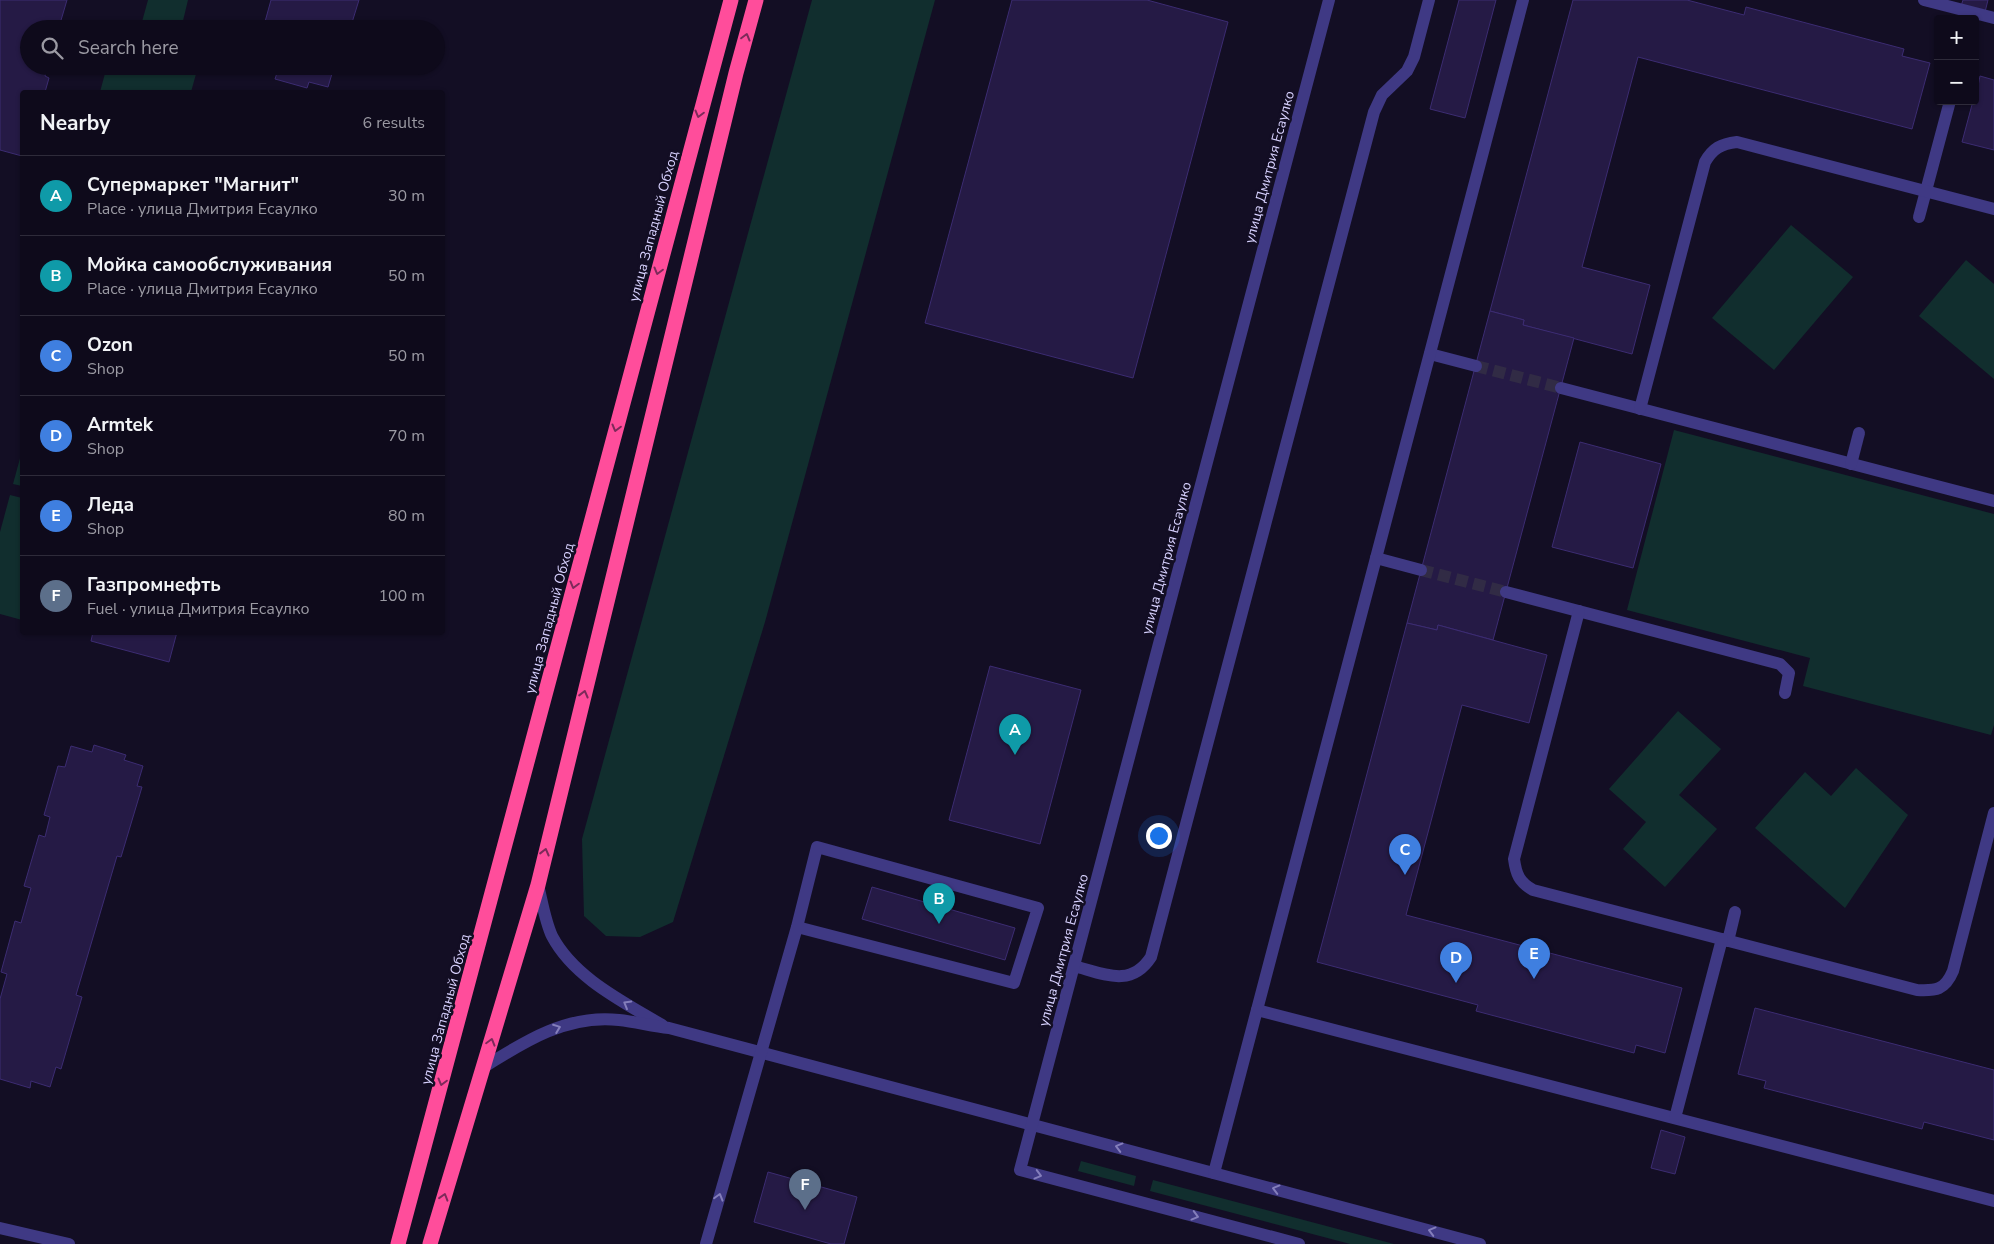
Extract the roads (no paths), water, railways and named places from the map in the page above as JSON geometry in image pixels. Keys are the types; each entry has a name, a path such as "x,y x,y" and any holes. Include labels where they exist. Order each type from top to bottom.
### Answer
{"highway":[{"name":"улица Западный Обход","path":"398,1244 731,0"},
{"path":"430,1244 538,884 731,92 756,0"}],"street":[{"name":"улица Дмитрия Есаулко","path":"1299,1244 1020,1170 1329,0"},
{"path":"1074,966 1115,977 1131,976 1144,968 1152,957 1374,112 1382,95 1407,71 1414,57 1429,0"},
{"path":"1214,1173 1523,0"},
{"path":"1924,0 1969,15"},
{"path":"1979,17 1994,18"},
{"path":"1919,217 1949,105"},
{"path":"1640,409 1705,162 1712,150 1725,144 1737,142 1994,209"},
{"path":"1430,354 1476,366"},
{"path":"1560,388 1994,501"},
{"path":"1851,464 1859,432"},
{"path":"1376,558 1421,570"},
{"path":"1506,592 1780,664 1789,672 1785,693"},
{"path":"1579,611 1514,859 1515,872 1522,884 1532,890 1917,990 1934,991 1948,983 1953,971 1994,813"},
{"path":"706,1244 760,1052 798,927 817,847 1038,908 1014,983 798,927"},
{"path":"538,884 552,936 576,968 615,997 669,1028"},
{"path":"1675,1118 1725,940 1735,912"},
{"path":"1257,1010 1994,1201"},
{"path":"484,1067 527,1039 570,1023 617,1020 669,1028 1480,1244"},
{"path":"0,1228 69,1244"}],"tunnel":[{"path":"1476,366 1561,388"},
{"path":"1421,570 1506,592"}],"place":[{"name":"Супермаркет \"Магнит\"","path":"1015,755"},
{"name":"Ozon","path":"1405,875"},
{"name":"Мойка самообслуживания","path":"939,924"},
{"name":"Леда","path":"1534,979"},
{"name":"Armtek","path":"1456,983"},
{"name":"Газпромнефть","path":"805,1210"}]}
